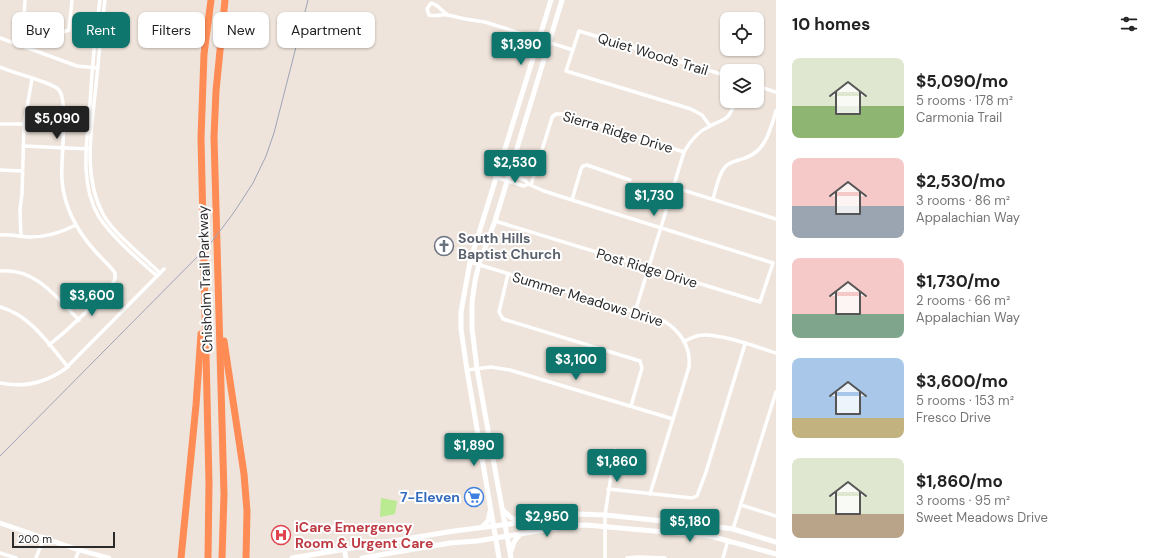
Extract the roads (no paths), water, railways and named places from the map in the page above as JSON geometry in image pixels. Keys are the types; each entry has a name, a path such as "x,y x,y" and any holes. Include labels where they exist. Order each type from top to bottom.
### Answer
{"highway":[{"name":"Chisholm Trail Parkway","path":"208,554 209,483 201,138 204,54 211,0"},
{"name":"Chisholm Trail Parkway","path":"222,554 224,504 214,145 216,91 225,0"},
{"path":"181,558 196,405 198,357 204,302"},
{"path":"219,304 244,474 247,511 246,558"}],"main road":[{"path":"499,558 467,370 461,329 461,312 470,262 551,0"},
{"path":"510,556 477,369 472,328 472,302 479,264 495,221 548,42 562,0"},
{"path":"479,446 491,444"},
{"path":"501,508 512,518 526,522"},
{"path":"480,528 488,521 490,509"},
{"path":"292,558 454,531 494,527 550,517 577,514 605,515 733,529 776,542"},
{"path":"362,558 450,543 477,541 569,526 604,526 710,536 776,554"},
{"path":"510,556 511,548 520,534"},
{"path":"406,539 407,550"},
{"path":"477,541 489,543 495,547 498,552"},
{"path":"344,549 346,558"}],"street":[{"path":"25,0 24,18 63,32 69,30 72,0"},
{"path":"100,0 92,68 88,149 94,189 103,214 120,235 160,273"},
{"path":"105,0 86,162 88,188 92,202 99,217 109,230 157,276"},
{"path":"448,14 431,16 427,13 427,8 431,3 435,4 441,11 448,14 465,19 485,22 573,50 566,71 691,109 702,115 710,126"},
{"name":"Quiet Woods Trail","path":"573,50 579,31 720,74"},
{"path":"0,38 77,66 98,68"},
{"path":"0,67 54,86 62,94 64,112 62,180 70,211 84,238 113,270 115,277 113,283 79,320 49,345"},
{"path":"21,236 20,209 24,124 32,79"},
{"path":"764,88 776,92"},
{"path":"635,312 684,152 694,137 710,126 727,118 733,108"},
{"path":"713,199 723,169 730,163 750,156 760,148 768,135 776,111"},
{"name":"Sierra Ridge Drive","path":"529,185 552,117 556,114 562,114 684,152"},
{"path":"0,124 24,124"},
{"path":"23,146 88,149"},
{"path":"572,200 583,166 587,165 630,180"},
{"path":"0,170 22,171"},
{"path":"497,171 526,181 529,185 544,191 661,228"},
{"path":"495,178 524,186 529,185"},
{"path":"673,187 776,219"},
{"name":"Post Ridge Drive","path":"495,221 760,302 773,263 661,228"},
{"path":"0,235 31,237 56,234 76,225"},
{"name":"Summer Meadows Drive","path":"470,262 664,321 685,341 690,358 689,367 650,494"},
{"path":"0,383 21,385 39,383 57,375 68,367 164,269"},
{"path":"0,271 21,272 35,278 79,320"},
{"path":"508,274 499,312 503,319 640,362 642,368 631,406"},
{"path":"0,307 15,313 26,320 68,367"},
{"path":"685,341 693,337 708,335 776,353"},
{"path":"608,489 692,498 697,496 706,472 745,344"},
{"path":"467,370 491,367 510,370 673,419"},
{"path":"733,529 776,392"},
{"path":"605,558 605,515 615,450"},
{"path":"741,505 776,516"},
{"path":"0,523 79,550 109,558"},
{"path":"328,533 338,524 345,524 352,529"},
{"path":"36,558 44,537"},
{"path":"723,558 728,540"},
{"path":"76,558 79,550"},
{"path":"767,558 769,552"},
{"path":"0,553 16,558"},
{"path":"627,558 665,558"}],"railway":[{"path":"0,456 210,244 232,215 253,183 266,156 274,133 308,0"}],"place":[{"name":"South Hills Baptist Church","path":"444,246"},
{"name":"7-Eleven","path":"474,497"},
{"name":"iCare Emergency Room & Urgent Care","path":"281,535"}]}
